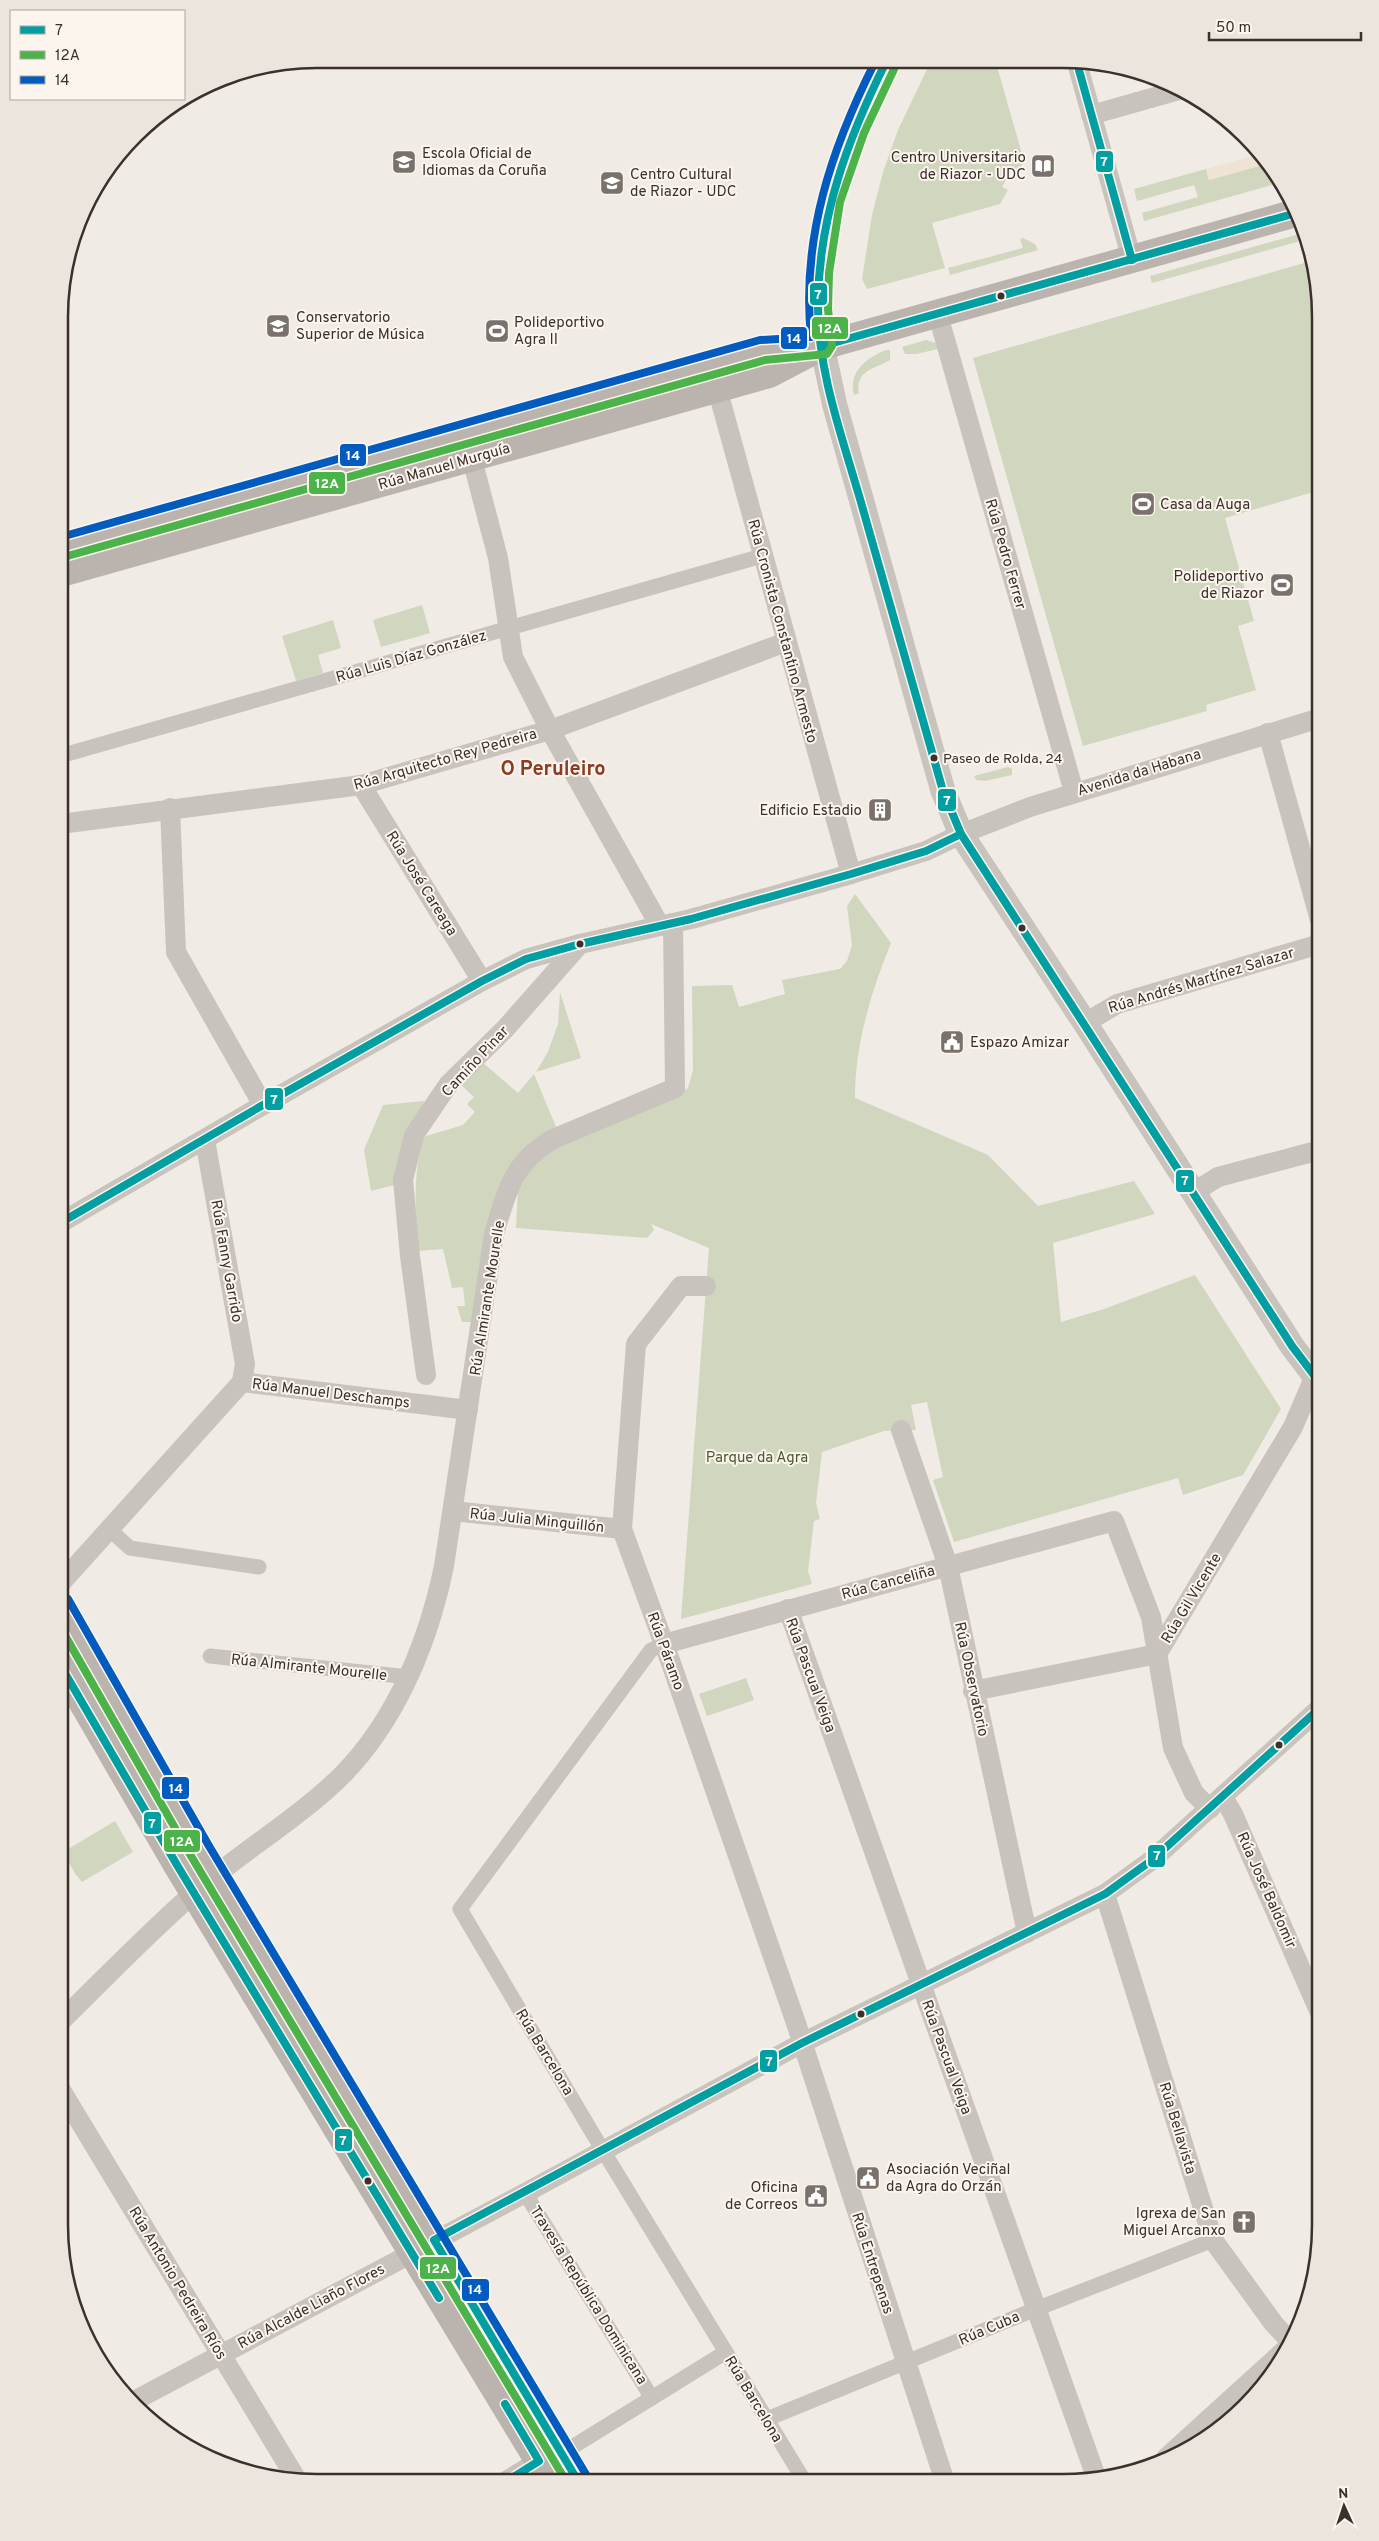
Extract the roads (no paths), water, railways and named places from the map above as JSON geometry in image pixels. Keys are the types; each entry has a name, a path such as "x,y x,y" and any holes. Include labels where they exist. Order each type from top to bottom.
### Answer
{"main road":[{"name":"Rúa Manuel Murguía","path":"68,546 763,350 822,346 1290,215"},
{"name":"Rúa Manuel Murguía","path":"68,571 770,374 822,346"},
{"path":"68,1620 204,1884"},
{"path":"68,1676 204,1884 422,2246 550,2465 566,2474"}],"street":[{"path":"883,68 864,105 836,175 826,228 819,282 819,324 834,406 938,772 961,834 1312,1373"},
{"path":"1078,68 1132,260"},
{"path":"1091,116 1172,92"},
{"name":"Rúa Pedro Ferrer","path":"938,314 1074,792"},
{"name":"Rúa Cronista Constantino Armesto","path":"717,388 851,874"},
{"path":"472,459 498,558 513,657 550,730 666,924"},
{"name":"Rúa Luis Díaz González","path":"68,754 762,556"},
{"name":"Rúa Arquitecto Rey Pedreira","path":"68,823 170,808 362,785 550,730 786,642"},
{"name":"Avenida da Habana","path":"68,1218 482,980 526,959 666,924 851,874 926,851 961,834 1074,792 1312,720"},
{"path":"1268,733 1312,891"},
{"name":"Rúa José Careaga","path":"362,785 482,980"},
{"path":"170,808 176,952 263,1105"},
{"name":"Rúa Almirante Mourelle","path":"68,2014 204,1884 300,1812 345,1772 377,1731 409,1677 426,1638 437,1602 453,1512 494,1234 507,1191 522,1162 536,1148 553,1139 675,1088 666,924"},
{"name":"Camiño Pinar","path":"426,1375 410,1256 403,1180 414,1135 448,1085 505,1028 580,944"},
{"name":"Rúa Andrés Martínez Salazar","path":"1085,1023 1108,1007 1312,946"},
{"name":"Rúa Fanny Garrido","path":"205,1140 245,1364 242,1382"},
{"path":"1194,1192 1218,1177 1312,1152"},
{"name":"Rúa Páramo","path":"706,1286 681,1286 636,1344 622,1529 664,1644 802,2042"},
{"name":"Rúa Manuel Deschamps","path":"68,1576 242,1382 468,1410"},
{"name":"Rúa Gil Vicente","path":"973,1691 1157,1654 1312,1393"},
{"name":"Rúa Observatorio","path":"901,1430 948,1566 973,1691 1027,1933"},
{"name":"Rúa Julia Minguillón","path":"453,1512 622,1529"},
{"name":"Rúa José Baldomir","path":"1114,1521 1150,1617 1173,1748 1194,1793 1217,1803 1233,1814 1312,1995"},
{"name":"Rúa Canceliña","path":"664,1644 1114,1521"},
{"path":"110,1530 130,1548 259,1567"},
{"name":"Rúa Pascual Veiga","path":"788,1609 1094,2471"},
{"name":"Rúa Barcelona","path":"664,1644 651,1650 460,1909 799,2474"},
{"name":"Rúa Almirante Mourelle","path":"210,1656 409,1677"},
{"name":"Rúa Alcalde Liaño Flores","path":"138,2399 422,2246 604,2151 802,2042 1105,1894 1152,1860 1312,1721"},
{"name":"Rúa Bellavista","path":"1105,1894 1213,2240 1274,2324 1280,2346"},
{"name":"Rúa Entrepenas","path":"802,2042 942,2474"},
{"name":"Rúa Antonio Pedreira Ríos","path":"68,2101 292,2472"},
{"name":"Travesía República Dominicana","path":"525,2193 652,2398"},
{"name":"Rúa Cuba","path":"767,2419 1036,2309 1213,2240"},
{"path":"525,2474 550,2465 726,2352"},
{"path":"1184,2442 1268,2366"}],"place":[{"name":"Escola Oficial de Idiomas da Coruña","path":"404,162"},
{"name":"Centro Universitario de Riazor - UDC","path":"1043,166"},
{"name":"Centro Cultural de Riazor - UDC","path":"612,183"},
{"name":"Conservatorio Superior de Música","path":"278,326"},
{"name":"Polideportivo Agra II","path":"497,331"},
{"name":"Casa da Auga","path":"1143,504"},
{"name":"Polideportivo de Riazor","path":"1282,585"},
{"name":"Paseo de Rolda, 24","path":"934,758"},
{"name":"Edificio Estadio","path":"880,810"},
{"name":"Espazo Amizar","path":"952,1042"},
{"name":"Asociación Veciñal da Agra do Orzán","path":"868,2178"},
{"name":"Oficina de Correos","path":"816,2196"},
{"name":"Igrexa de San Miguel Arcanxo","path":"1244,2222"}],"district":[{"name":"O Peruleiro","path":"553,768"}],"park label":[{"name":"Parque da Agra","path":"757,1457"}]}
